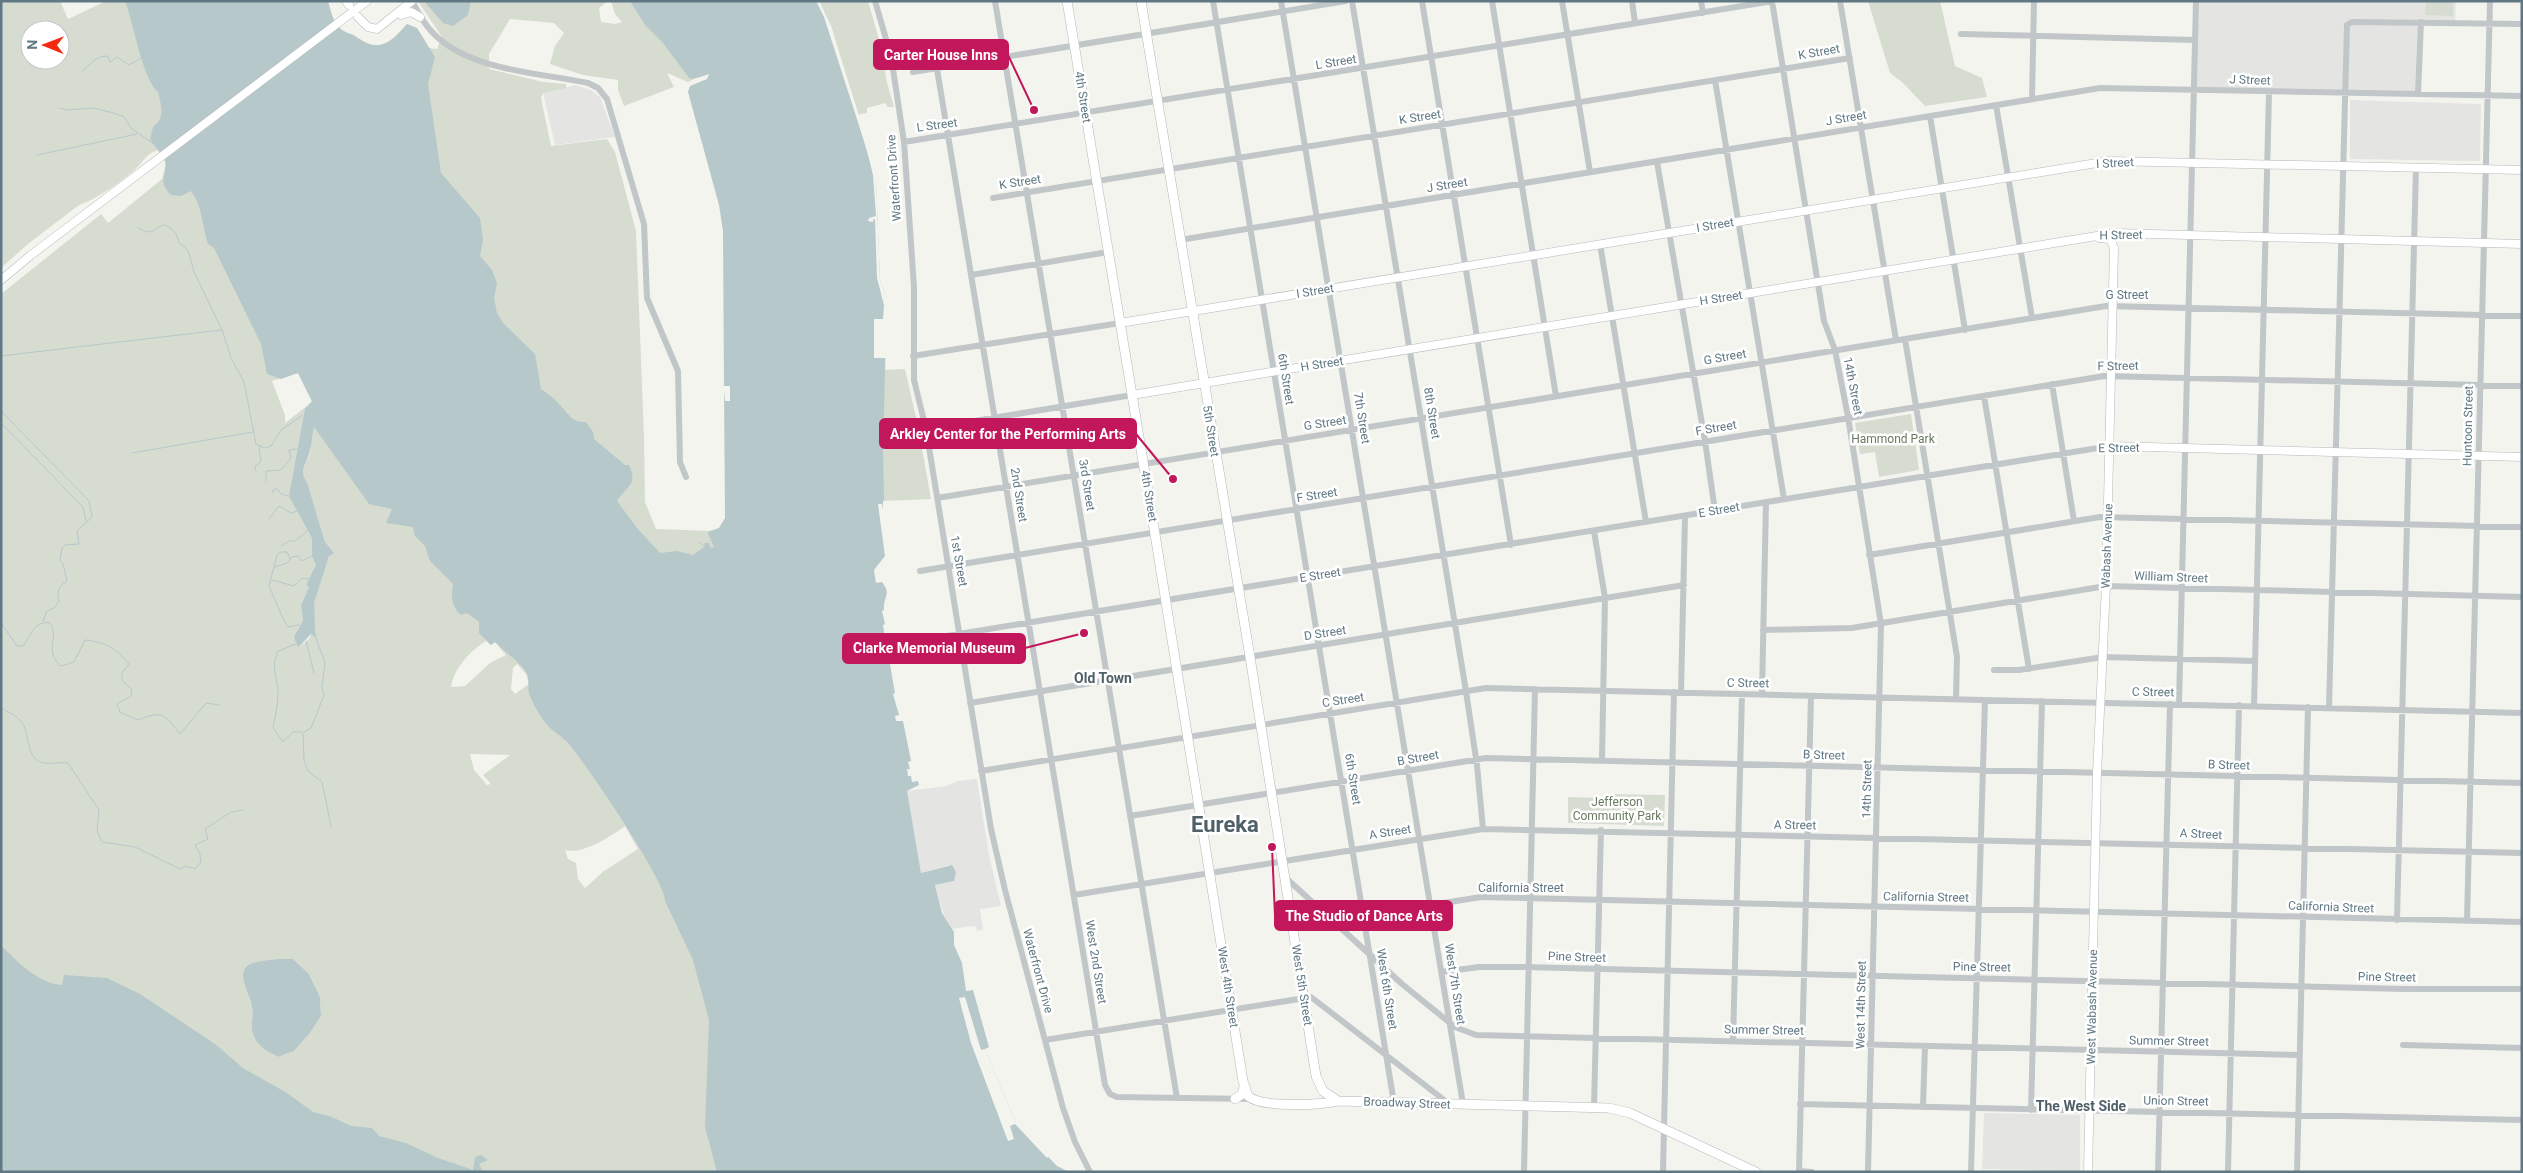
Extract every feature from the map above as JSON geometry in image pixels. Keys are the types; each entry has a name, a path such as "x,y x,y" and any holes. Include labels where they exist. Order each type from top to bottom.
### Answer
{"highway":[{"name":"4th Street","path":"1067,1 1210,873"},
{"name":"5th Street","path":"1140,1 1283,861"},
{"name":"West 5th Street","path":"1283,861 1318,1081"},
{"name":"West 4th Street","path":"1210,873 1244,1086 1251,1099"},
{"path":"1318,1081 1324,1093 1338,1101"},
{"path":"1295,1103 1316,1095 1318,1081"},
{"path":"1235,1098 1242,1094 1244,1086"},
{"name":"Broadway Street","path":"1251,1099 1265,1102 1320,1104 1338,1101 1594,1107 1628,1112 1756,1172"}],"main road":[{"path":"351,5 367,1"},
{"path":"351,5 371,1"},
{"path":"392,19 412,1"},
{"path":"1,280 30,255 348,17 351,5"},
{"path":"358,18 368,27 375,29 408,12 420,17"},
{"name":"I Street","path":"1120,323 2109,160 2522,170"},
{"name":"H Street","path":"1132,395 2115,233 2522,244"},
{"path":"2114,248 2121,237 2147,235"},
{"path":"2076,240 2104,238 2112,241 2114,248"},
{"name":"Wabash Avenue","path":"2096,843 2100,702 2104,657 2114,248"},
{"name":"E Street","path":"2110,446 2522,456"},
{"name":"West Wabash Avenue","path":"2088,1172 2096,843"}],"street":[{"path":"412,1 420,17 437,37 464,54 516,70 588,84 598,88 607,99 644,224 647,298 678,371 680,462 686,477"},
{"name":"Waterfront Drive","path":"875,1 891,56 904,142 914,287 913,356"},
{"name":"3rd Street","path":"995,1 1177,1098"},
{"name":"6th Street","path":"1213,1 1353,849"},
{"name":"7th Street","path":"1281,1 1420,838"},
{"path":"913,72 1346,1"},
{"name":"8th Street","path":"1352,1 1477,759 1483,828"},
{"path":"1422,1 1511,544"},
{"path":"1492,1 1556,396"},
{"path":"1562,1 1590,172"},
{"path":"1632,1 1635,24"},
{"path":"1701,1 1703,13"},
{"name":"L Street","path":"904,142 1016,126 1772,1"},
{"name":"14th Street","path":"1772,1 1824,321 1835,350 1882,624 1877,838"},
{"path":"1840,1 1896,340"},
{"path":"2032,99 2034,1"},
{"path":"2179,704 2196,1"},
{"name":"Huntoon Street","path":"2467,921 2490,1"},
{"path":"2418,94 2421,22"},
{"path":"2329,708 2346,30 2348,24 2421,22 2522,24"},
{"path":"1961,34 2195,40"},
{"name":"K Street","path":"993,198 1850,58"},
{"name":"2nd Street","path":"937,69 1074,895"},
{"path":"1715,80 1784,499"},
{"name":"J Street","path":"1180,240 2110,87 2269,92 2522,96"},
{"path":"2254,706 2269,92"},
{"path":"1996,105 2032,318"},
{"path":"1930,116 1965,330"},
{"path":"1657,162 1705,441 1714,511"},
{"path":"2397,920 2407,594 2416,167"},
{"path":"1600,244 1646,522"},
{"path":"971,274 1108,252"},
{"name":"G Street","path":"937,498 2113,306 2522,316"},
{"name":"I Street","path":"913,356 1120,323"},
{"path":"1905,339 1957,657 1956,699"},
{"name":"1st Street","path":"913,356 915,389 926,429 981,771"},
{"name":"F Street","path":"920,571 2052,384 2111,376 2522,386"},
{"path":"2052,384 2074,521"},
{"name":"H Street","path":"926,429 1132,395"},
{"path":"1984,396 2029,669"},
{"name":"E Street","path":"922,640 2110,446"},
{"path":"1762,694 1766,502"},
{"path":"1662,1172 1672,763 1684,585 1685,516"},
{"path":"1869,555 2108,517 2522,527"},
{"path":"1594,531 1606,598 1602,760"},
{"name":"D Street","path":"970,703 1684,585"},
{"name":"William Street","path":"1763,630 1849,628 1882,624 2106,586 2522,597"},
{"path":"1994,670 2029,669 2104,657 2255,661"},
{"name":"C Street","path":"981,771 1486,688 2522,713"},
{"path":"1524,1172 1535,688"},
{"path":"1733,1041 1742,694"},
{"path":"1811,696 1798,1172 1812,1172"},
{"path":"1971,1172 1980,841 1986,700"},
{"path":"2031,1110 2042,701"},
{"path":"2158,1172 2170,704"},
{"path":"2228,1172 2239,705"},
{"path":"2297,1172 2308,707"},
{"name":"B Street","path":"1130,816 1477,759 1602,760 2522,783"},
{"name":"Waterfront Drive","path":"981,771 1005,890 1045,1040 1065,1113 1075,1142 1090,1172"},
{"name":"A Street","path":"1074,895 1483,828 2522,853"},
{"path":"1594,1107 1600,830"},
{"name":"West 7th Street","path":"1420,838 1464,1104"},
{"name":"West 14th Street","path":"1868,1172 1877,838"},
{"name":"West 6th Street","path":"1353,849 1394,1103"},
{"name":"Summer Street","path":"1286,878 1371,957 1450,1022 1467,1033 1476,1035 2299,1055"},
{"name":"West 2nd Street","path":"1074,895 1097,1032"},
{"name":"California Street","path":"1331,921 1481,898 1530,898 2522,922"},
{"name":"Pine Street","path":"1442,972 1479,967 1529,967 2163,983 2522,989"},
{"path":"1045,1040 1304,997 1314,998 1449,1104"},
{"name":"Broadway Street","path":"1097,1032 1105,1085 1110,1094 1117,1097 1251,1099"},
{"path":"2403,1045 2522,1048"},
{"path":"1923,1107 1925,1046"},
{"name":"Union Street","path":"1800,1104 2522,1120"}],"shaded area":[{"path":"125,1 328,1 334,20 341,29 363,41 377,45 389,42 407,24 417,28 435,57 428,84 441,173 480,218 483,240 480,256 492,270 497,283 494,298 497,313 504,324 535,354 541,389 554,398 570,416 577,421 586,422 593,432 594,439 625,465 629,465 632,472 632,482 617,501 637,528 660,553 677,551 693,555 704,547 705,543 709,543 711,548 714,547 708,533 709,530 720,525 723,513 720,219 687,90 692,83 707,76 690,79 663,43 645,25 630,1 817,1 826,15 876,181 880,280 887,298 883,448 885,556 874,570 876,583 882,582 887,593 884,610 882,611 885,624 883,625 885,639 883,640 885,653 888,653 895,693 893,694 899,715 895,716 896,721 903,721 911,761 908,762 910,769 907,769 908,776 911,776 912,782 918,781 919,785 907,791 921,873 952,865 956,872 954,881 935,885 942,913 954,932 954,945 962,963 966,991 973,990 989,1047 985,1049 1016,1123 1057,1166 1069,1172 717,1172 705,1127 709,1020 693,960 653,871 624,822 577,755 566,741 548,726 540,715 529,693 528,677 524,670 517,661 495,642 491,645 479,633 479,622 467,613 461,615 458,612 453,601 453,584 430,561 425,546 415,536 413,527 386,523 392,509 369,504 314,427 310,451 303,471 325,542 334,553 329,556 314,603 316,638 311,634 298,648 294,637 303,620 301,605 309,587 306,585 316,565 312,556 312,538 289,496 305,409 312,401 298,373 281,379 267,374 261,344 214,248 208,244 195,197 191,191 181,196 171,195 164,185 165,160 150,139 153,127 160,119 162,111 158,92 153,86 143,64"},
{"path":"424,1 471,1 468,15 453,26 443,23"},
{"path":"2196,1 2456,1 2455,22 2421,22 2418,94 2194,89"},
{"path":"575,85 591,90 600,97 615,137 555,145 543,93"},
{"path":"2350,100 2481,104 2480,161 2350,159"},
{"path":"977,779 989,855 1001,906 980,909 983,930 977,931 976,927 971,926 952,929 943,913 935,885 954,881 949,865 921,873 906,791 947,786 957,781"},
{"path":"1,945 28,971 53,984 62,985 64,975 107,978 140,994 215,1044 243,1068 287,1093 313,1112 332,1117 351,1126 372,1128 379,1136 406,1143 438,1158 473,1170 475,1157 481,1155 488,1160 479,1164 482,1170 487,1172 1,1172"},
{"path":"293,959 309,974 320,997 321,1016 310,1033 294,1051 278,1057 263,1048 253,1034 252,1007 243,975 247,966 255,962"},
{"path":"1984,1113 2080,1115 2080,1171 1982,1169"}],"green space":[{"path":"1,1 60,1 68,19 106,1 137,1 168,80 175,104 180,145 177,157 178,163 187,167 192,165 204,176 258,292 287,363 295,363 310,384 315,396 315,408 303,415 307,424 307,446 295,491 290,492 289,496 297,507 304,501 296,492 300,485 305,487 318,537 315,538 318,549 322,551 322,567 313,572 306,585 309,587 301,605 303,620 297,631 308,626 308,631 296,642 298,648 309,639 311,634 316,637 315,616 308,610 306,601 315,578 323,573 329,556 333,553 325,542 303,473 303,468 311,448 308,417 313,416 376,493 417,513 480,614 527,662 534,678 592,748 637,821 666,855 798,1172 221,1172 80,1106 1,1046 1,294 101,214 108,223 162,179 166,164 159,150 147,156 135,169 113,186 93,199 79,205 28,244 1,268","holes":["298,373 312,402 285,423 285,415 272,381","486,641 491,645 495,642 506,655 490,663 465,686 451,687 459,667 474,650","517,664 526,674 529,684 515,694 511,689 513,668","470,754 510,755 483,775 491,784 487,785 474,770","625,826 638,849 604,871 585,888 578,879 576,863 568,859 565,850 572,851 588,848","293,959 309,974 320,997 321,1016 310,1033 294,1051 278,1057 263,1048 253,1034 252,1007 243,975 244,970 250,964 262,961"]},
{"path":"328,1 338,26 363,41 377,45 389,42 407,24 417,28 429,48 437,49 442,37 418,1 608,1 599,8 601,22 615,24 622,22 615,14 611,1 689,1 707,75 688,82 667,73 674,87 624,106 618,90 618,80 583,75 550,64 555,46 564,33 554,23 510,19 489,54 489,69 543,82 566,84 566,88 543,93 541,98 551,146 607,139 615,152 636,231 645,502 656,529 710,531 723,546 675,588 379,187"},
{"path":"819,1 868,1 884,57 886,79 894,107 887,107 886,103 867,108 867,113 857,115 831,26"},
{"path":"1868,1 1940,1 1955,66 1982,78 1987,97 1925,106 1903,83 1890,73"},
{"path":"2426,1 2453,1 2453,16 2425,15"},
{"path":"884,358 884,370 905,369 918,426 931,499 883,501 867,455"},
{"name":"Hammond Park","path":"1911,414 1919,470 1879,477 1875,452 1860,454 1855,423"},
{"name":"Jefferson Community Park","path":"1606,794 1665,795 1664,826 1568,823 1568,797 1606,798"}],"pier":[{"path":"816,1 819,1 831,26 869,148 876,181 880,280 887,298 887,358 874,358 874,319 883,319 884,305 877,278 875,219 873,222 868,221 869,218 876,216 873,175 867,150 824,17"},
{"path":"709,74 707,79 690,86 688,92 719,205 723,231 724,386 730,386 730,401 725,401 724,390 725,518 719,528 706,531 708,528 719,523 721,513 717,219 684,90 691,81 699,79 689,81"},
{"path":"883,501 886,501 885,532 888,556 885,556 878,504 882,504 883,509"},
{"path":"965,997 981,1050 985,1049 1016,1123 1018,1122 1035,1140 1049,1156 1047,1158 1015,1124 1010,1126 1014,1139 1008,1141 971,1043 959,998"}],"waterway":[{"path":"83,71 94,61 104,56 108,56 110,62 117,57 129,65 141,58"},
{"path":"60,108 67,110 93,108 114,113 124,117 131,128 154,144"},
{"path":"37,155 137,134"},
{"path":"138,228 151,232 165,225 173,230 179,243 188,250 194,272 222,330 231,358 244,382 256,444 265,448 271,446 281,430 303,415"},
{"path":"1,356 221,330"},
{"path":"1,411 89,501 92,517 77,531 79,544 65,545 62,548 60,560 63,564 67,581 59,590 59,601 54,608 47,611 43,621"},
{"path":"1,423 83,507 86,521"},
{"path":"132,453 253,432"},
{"path":"256,471 255,467 261,461 260,446"},
{"path":"266,481 266,471 281,470 291,458 289,450 297,449"},
{"path":"272,493 274,489 277,489 281,494 289,496"},
{"path":"269,519 279,506 291,513 297,511"},
{"path":"281,546 289,541 295,541 307,531"},
{"path":"699,542 704,546"},
{"path":"290,559 287,552 281,552 277,555 269,586 288,627 299,625"},
{"path":"275,567 287,563 292,557 298,556 302,561 312,556"},
{"path":"272,580 294,586 302,578 309,579"},
{"path":"1,623 17,646 23,646 37,626 50,623 53,628 53,655 61,666 74,662 85,640 98,642 115,650 129,664 122,673 122,680 132,690 131,696 117,704 120,712 138,720 153,715 162,716 180,734 206,703 219,705"},
{"path":"316,638 325,663 322,687 324,695 311,728 303,733 304,760 308,771 322,782 331,826"},
{"path":"306,641 314,673"},
{"path":"296,644 278,651 276,658 274,668 278,697 273,728 283,742 293,732 302,732"},
{"path":"1,708 21,721 31,753 38,761 44,763 68,763 99,810 97,831 102,842 135,847 180,869 186,866 195,869 201,862 200,854 195,845 208,839 205,829 231,812 244,810"}],"place":[{"name":"Carter House Inns","path":"1034,110"},
{"name":"Arkley Center for the Performing Arts","path":"1173,479"},
{"name":"Clarke Memorial Museum","path":"1084,633"},
{"name":"The Studio of Dance Arts","path":"1272,847"}],"district":[{"name":"Old Town","path":"1103,678"},
{"name":"Eureka","path":"1225,824"},
{"name":"The West Side","path":"2081,1106"}]}
